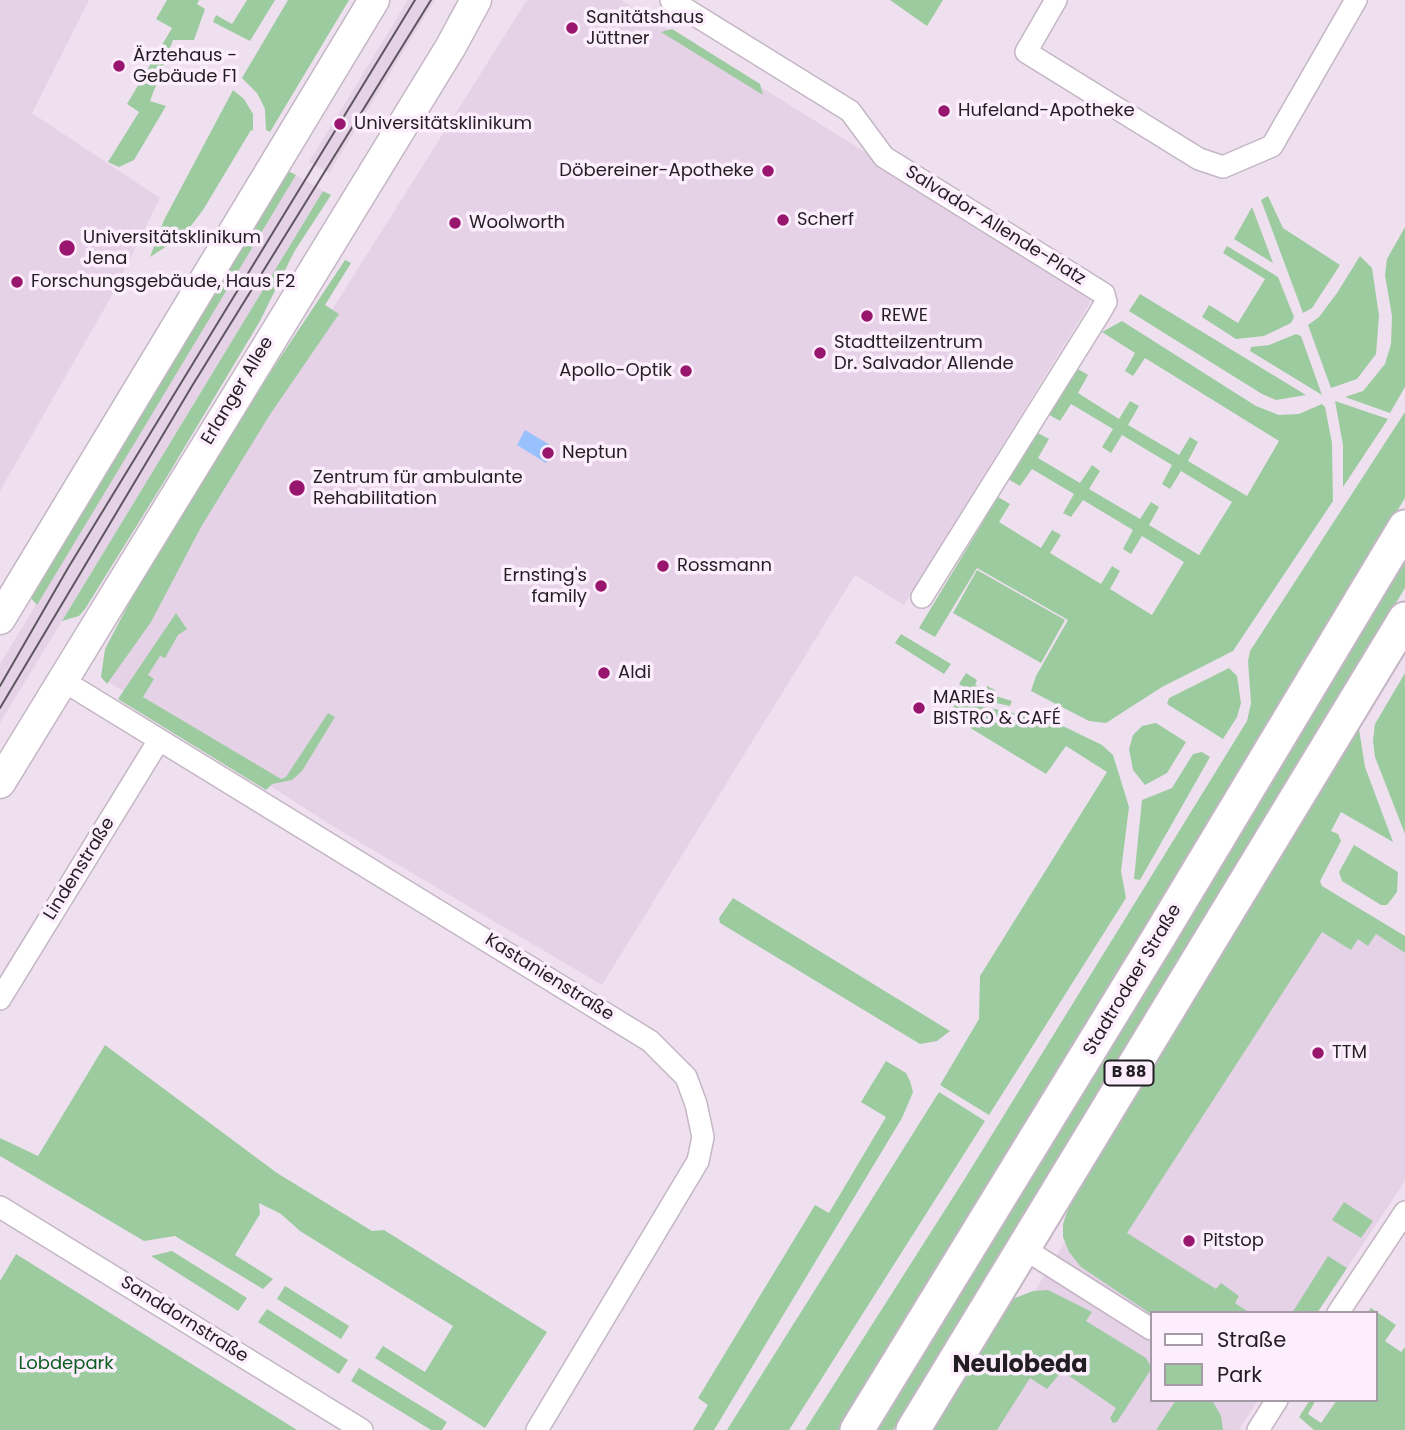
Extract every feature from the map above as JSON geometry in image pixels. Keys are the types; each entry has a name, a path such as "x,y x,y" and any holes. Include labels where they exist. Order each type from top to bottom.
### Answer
{"main road":[{"path":"0,619 374,0"},
{"name":"Erlanger Allee","path":"0,783 477,0"},
{"name":"Stadtrodaer Straße","path":"857,1430 1160,935 1405,527"},
{"name":"B 88","path":"913,1430 1405,619"}],"street":[{"name":"Salvador-Allende-Platz","path":"671,0 850,111 884,157 1104,294 1106,303 922,597"},
{"path":"1056,0 1026,52 1199,159 1223,166 1272,146 1356,0"},
{"name":"Kastanienstraße","path":"62,680 650,1041 686,1077 704,1137 698,1161 537,1430"},
{"name":"Lindenstraße","path":"0,999 159,740"},
{"name":"Sanddornstraße","path":"2,1212 362,1430"},
{"path":"1339,1311 1405,1212"},
{"path":"1023,1248 1150,1328"},
{"path":"1258,1430 1270,1403"}],"shaded area":[{"name":"Universitätsklinikum Jena","path":"0,0 89,0 32,113 160,198 110,299 0,491"},
{"path":"408,0 435,0 329,173 309,162"},
{"path":"527,0 621,0 1095,295 904,605 855,575 602,985 334,827 101,677"},
{"path":"296,175 323,191 0,723 0,664"},
{"path":"1288,876 1405,953 1405,1181 1318,1311 1150,1311 1150,1402 1257,1402 1239,1430 950,1430"}],"green space":[{"path":"167,0 199,0 197,4 205,9 194,40 173,40 150,101 166,106 134,160 119,167 108,162 139,112 127,104 172,28 156,19"},
{"path":"247,0 275,0 250,41 213,22 216,15 232,24"},
{"path":"288,0 349,0 270,132 266,130 265,109 257,93 242,78"},
{"path":"890,0 943,0 927,26"},
{"path":"672,29 760,84 763,95 661,32"},
{"path":"233,90 244,99 253,114 253,131 251,130 203,210 184,235 150,257 164,220"},
{"path":"286,170 296,175 37,605 29,596"},
{"path":"323,191 331,195 294,252 260,321 165,480 85,609 79,616 62,621"},
{"path":"1268,196 1283,228 1340,265 1312,308 1303,313 1261,200"},
{"path":"1252,207 1273,263 1234,239"},
{"path":"1405,227 1405,387 1390,413 1345,397 1363,391 1385,364 1391,344 1392,316 1385,275 1387,259"},
{"path":"1227,246 1278,277 1294,317 1291,323 1264,336 1236,339 1202,317 1209,305 1238,323 1265,279 1223,253"},
{"path":"1360,256 1372,268 1379,316 1376,354 1357,379 1331,388 1308,325 1319,317"},
{"path":"345,260 351,263 325,305 339,314 269,416 201,527 151,622 107,684 101,677 105,649 144,575 268,376"},
{"path":"1140,294 1306,395 1276,400 1262,394 1129,311"},
{"path":"1122,321 1256,406 1279,415 1299,414 1322,404 1325,407 1332,443 1333,501 1233,651 1162,687 1106,723 1089,721 1031,691 1036,676 1068,620 977,568 935,637 919,628 998,497 1010,504 999,522 1041,548 1052,530 1061,535 1050,553 1101,584 1112,566 1120,571 1110,589 1152,615 1184,562 1142,536 1131,554 1123,549 1133,530 1083,500 1071,517 1063,513 1074,494 1032,469 1020,486 1006,478 1034,431 1049,439 1038,458 1080,483 1092,465 1100,471 1089,489 1140,519 1151,502 1159,507 1149,525 1199,555 1232,502 1181,471 1170,489 1162,484 1172,465 1122,435 1111,453 1102,447 1113,429 1071,404 1060,421 1046,413 1073,366 1088,375 1078,393 1119,419 1130,401 1139,406 1128,425 1179,455 1190,437 1198,442 1188,461 1247,496 1279,441 1145,358 1133,376 1125,371 1135,353 1102,332"},
{"path":"1296,334 1301,336 1322,395 1250,351 1251,347 1269,345"},
{"path":"1335,401 1388,419 1343,487 1343,445"},
{"path":"1405,412 1405,498 840,1430 805,1430 964,1180 1247,721 1251,703 1248,661 1250,651"},
{"path":"1405,558 1405,588 1010,1238 893,1430 874,1430"},
{"path":"977,570 1065,620 1041,663 953,613"},
{"path":"176,613 187,629 178,635 165,658 160,656 148,675 154,679 143,697 281,779 286,777 328,713 335,717 302,771 292,780 272,784 266,790 118,699"},
{"path":"901,634 951,664 944,674 895,643"},
{"path":"1229,668 1237,676 1241,703 1237,717 1223,739 1167,704 1169,698"},
{"path":"966,673 977,680 975,685 985,690 987,686 995,690 992,695 1012,701 1010,706 963,696 964,687 959,684"},
{"path":"1405,673 1405,834 1375,757 1373,741 1375,724"},
{"path":"957,701 1032,717 1036,713 1102,745 1113,755 1129,807 1121,871 1126,898 989,1115 940,1085 979,1019 980,976 1107,772 1066,746 1046,774 949,715"},
{"path":"1156,723 1186,742 1167,773 1145,785 1133,770 1129,749 1133,735 1142,726"},
{"path":"1358,723 1365,767 1393,842 1341,812 1331,831 1338,834 1341,841 1320,881 1322,886 1405,936 1405,953 1376,934 1368,946 1358,939 1351,950 1322,932 1127,1233 1216,1289 1221,1283 1239,1296 1235,1303 1247,1311 1150,1311 1150,1313 1081,1267 1069,1252 1063,1237 1063,1224 1072,1197"},
{"path":"1202,752 1210,757 1140,880 1134,879 1142,800 1172,788 1193,754"},
{"path":"1354,845 1398,872 1397,892 1387,905 1381,905 1342,881 1339,872"},
{"path":"733,898 950,1031 937,1041 920,1044 720,923 719,918"},
{"path":"105,1045 277,1173 372,1231 384,1230 547,1332 485,1428 375,1358 383,1346 425,1372 453,1326 300,1231 281,1214 259,1203 260,1214 235,1255 273,1279 263,1289 175,1236 144,1241 0,1156 0,1138 38,1156"},
{"path":"886,1061 906,1073 910,1081 913,1092 902,1118 714,1430 693,1430 708,1405 698,1398 815,1205 829,1213 886,1117 861,1102"},
{"path":"939,1092 985,1121 789,1430 727,1430"},
{"path":"1344,1202 1373,1221 1361,1238 1332,1220"},
{"path":"172,1251 247,1298 238,1311 151,1256"},
{"name":"Lobdepark","path":"16,1254 297,1430 0,1430 0,1281"},
{"path":"1328,1256 1347,1268 1318,1311 1293,1311"},
{"path":"285,1286 349,1326 341,1339 277,1299"},
{"path":"1048,1290 1092,1312 1086,1321 1146,1358 1150,1365 1150,1371 1117,1422 1113,1423 1110,1418 1116,1408 1062,1371 1047,1389 1030,1378 997,1430 928,1430 1001,1311 1015,1298 1033,1291"},
{"path":"267,1309 348,1360 339,1374 258,1322"},
{"path":"1377,1312 1396,1325 1385,1341 1401,1352 1405,1347 1405,1430 1314,1430 1299,1417 1309,1402 1315,1402 1308,1414 1321,1423 1336,1402 1377,1402"},
{"path":"359,1368 447,1422 442,1430 431,1430 351,1381"},
{"path":"1175,1402 1213,1402 1221,1416 1223,1430 1156,1430"}],"water":[{"path":"525,430 555,448 546,463 517,445"}],"tram line":[{"path":"0,686 68,568 415,0"},
{"path":"0,708 192,386 431,0"}],"place":[{"name":"Sanitätshaus Jüttner","path":"572,28"},
{"name":"Ärztehaus - Gebäude F1","path":"119,66"},
{"name":"Hufeland-Apotheke","path":"944,111"},
{"name":"Universitätsklinikum","path":"340,124"},
{"name":"Döbereiner-Apotheke","path":"768,171"},
{"name":"Scherf","path":"783,220"},
{"name":"Woolworth","path":"455,223"},
{"name":"Universitätsklinikum Jena","path":"67,248"},
{"name":"Forschungsgebäude, Haus F2","path":"17,282"},
{"name":"REWE","path":"867,316"},
{"name":"Stadtteilzentrum Dr. Salvador Allende","path":"820,353"},
{"name":"Apollo-Optik","path":"686,371"},
{"name":"Neptun","path":"548,453"},
{"name":"Zentrum für ambulante Rehabilitation","path":"297,488"},
{"name":"Rossmann","path":"663,566"},
{"name":"Ernsting's family","path":"601,586"},
{"name":"Aldi","path":"604,673"},
{"name":"MARIEs BISTRO & CAFÉ","path":"919,708"},
{"name":"TTM","path":"1318,1053"},
{"name":"Pitstop","path":"1189,1241"}],"district":[{"name":"Neulobeda","path":"1020,1366"}]}
